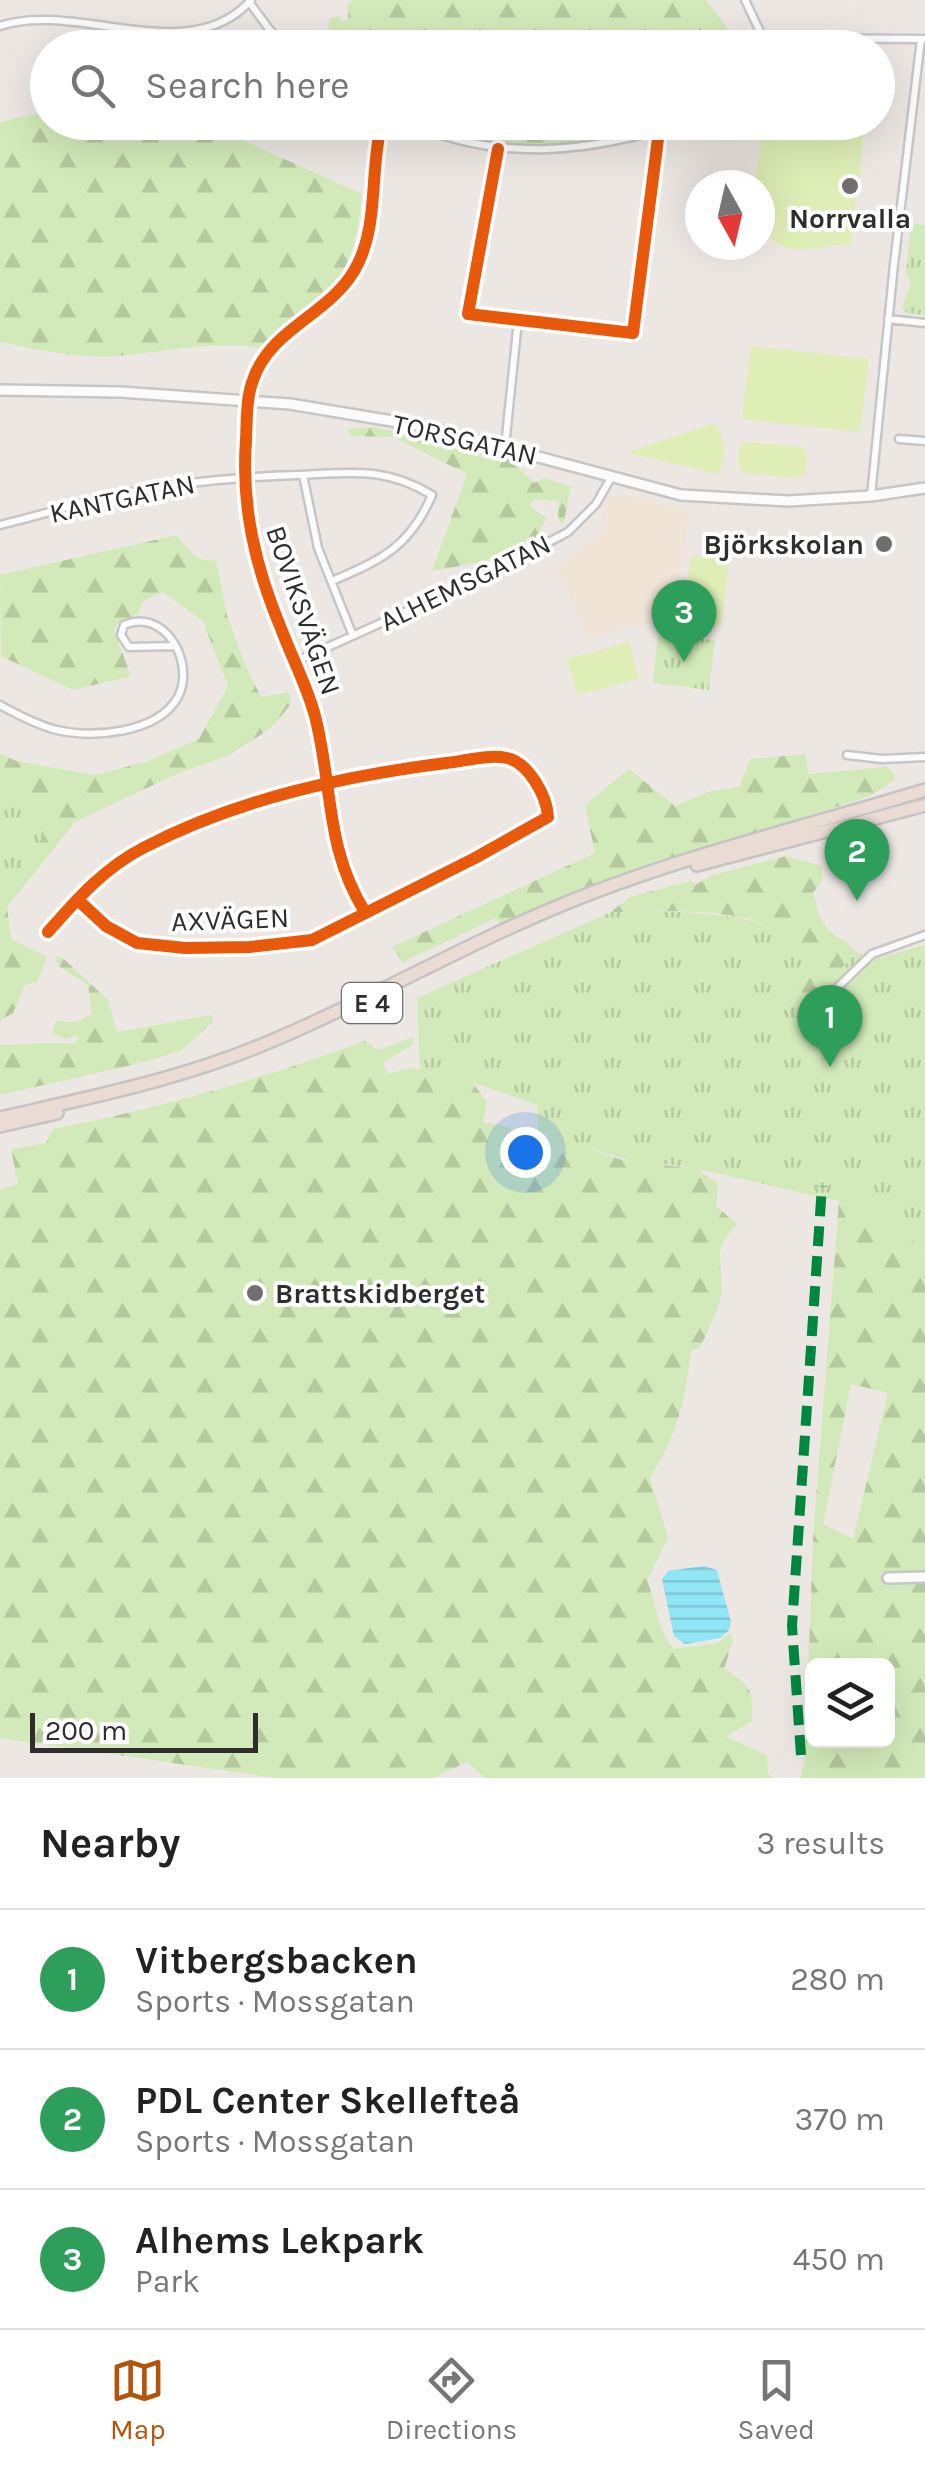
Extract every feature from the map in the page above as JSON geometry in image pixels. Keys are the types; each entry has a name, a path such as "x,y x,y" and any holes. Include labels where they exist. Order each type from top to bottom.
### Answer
{"highway":[{"name":"E 4","path":"0,1118 147,1084 226,1059 321,1020 506,929 590,894 679,863 925,790"},
{"name":"E 4","path":"0,1126 150,1090 243,1060 321,1028 536,923 612,892 735,854 925,804"}],"main road":[{"name":"TORSGATAN","path":"0,390 120,392 290,404 422,426 682,495 788,501 925,488"},
{"path":"888,1578 925,1577"}],"street":[{"path":"745,0 759,30"},
{"path":"190,30 238,13 251,1 271,30"},
{"path":"0,26 29,20 157,30"},
{"path":"871,496 888,319 923,39 895,39"},
{"name":"BOVIKSVÄGEN","path":"365,912 340,861 330,820 328,782 316,718 260,572 248,528 244,477 251,384 264,355 341,289 356,268 366,231 379,140"},
{"path":"458,140 498,149 563,149 611,140"},
{"path":"498,149 468,314 633,333 658,140"},
{"path":"888,319 925,323"},
{"path":"505,448 518,320"},
{"path":"899,438 925,441"},
{"name":"KANTGATAN","path":"0,525 139,491 244,477 378,472 432,495 422,518 394,551 332,581"},
{"path":"303,474 318,548 353,636"},
{"name":"ALHEMSGATAN","path":"297,661 478,579 568,532 596,504 612,476"},
{"path":"0,705 22,717 69,732 138,726 167,710 183,682 175,646 165,631 143,619 124,625 121,636 129,646 175,646"},
{"path":"846,755 882,759 925,757"},
{"name":"AXVÄGEN","path":"78,900 122,936 137,943 250,948 312,940 548,817 548,808 531,776 522,764 509,758 432,765 328,782"},
{"path":"48,932 107,870 145,847 256,803 328,782"},
{"path":"812,1012 872,954 925,935"}],"shaded area":[{"path":"623,494 689,510 675,620 628,627 588,639 558,567 599,536 604,528 606,498"}],"green space":[{"path":"353,0 706,0 728,30 326,30 330,19 348,20 348,4"},
{"path":"30,115 30,140 243,140 362,194 350,257 329,287 260,348 207,346 103,357 0,342 0,122"},
{"path":"473,140 591,140 552,145"},
{"path":"761,140 863,140 851,245 795,250 775,240 775,170 757,170"},
{"path":"911,223 925,225 925,315 907,313 902,307 911,283 906,274"},
{"path":"751,346 869,359 860,432 742,419"},
{"path":"715,423 724,448 718,474 632,454 631,451"},
{"path":"374,427 509,458 534,483 544,478 571,487 563,525 558,519 559,501 533,499 530,507 547,518 533,542 482,562 432,571 467,474 393,437 351,436 348,429"},
{"path":"745,442 803,447 807,457 805,474 795,478 744,473 738,457"},
{"path":"177,535 198,558 216,560 227,615 261,697 289,692 291,704 271,728 229,755 172,776 75,822 7,907 11,939 47,957 37,982 25,985 13,1013 1,1020 0,1027 0,753 16,761 95,775 148,761 199,739 228,686 203,621 163,592 143,601 138,614 118,622 114,631 131,676 73,690 1,656 0,575"},
{"path":"691,555 729,560 721,626 682,621"},
{"path":"658,635 715,640 709,690 653,683"},
{"path":"629,642 639,679 577,695 567,659"},
{"path":"806,754 808,774 886,767 895,780 870,796 594,885 501,926 496,918 403,962 392,947 595,853 585,805 629,769 675,806 711,791 739,787 750,759"},
{"path":"0,795 46,834 0,889"},
{"path":"786,856 822,866 822,881 813,893 819,914 830,931 856,952 808,1007 797,998 793,949 777,931 734,916 708,913 611,912 630,897 691,881 697,884 710,876"},
{"path":"611,912 711,914 769,926 800,948 806,984 797,998 808,1007 856,952 875,959 925,945 925,1251 879,1214 839,1201 697,1169 666,1164 657,1169 538,1132 537,1105 472,1082 420,1071 417,998"},
{"path":"55,956 64,959 108,1000 117,1032 211,1015 214,1021 182,1050 0,1095 0,1045 73,1044 79,1038 75,1035 67,1039 52,1033 56,1021 76,1022 92,1014 88,985 57,965"},
{"path":"413,1037 413,1045 383,1062 387,1074 410,1068 472,1082 487,1102 483,1122 510,1127 525,1156 545,1147 547,1134 622,1160 697,1169 718,1184 716,1206 737,1224 721,1248 722,1288 717,1310 700,1348 691,1351 679,1417 650,1478 668,1538 647,1581 660,1625 674,1649 717,1643 730,1633 733,1641 724,1669 748,1689 752,1721 726,1737 767,1755 772,1778 485,1778 467,1762 433,1778 276,1778 0,1738 0,1190 18,1184 11,1149 46,1143 53,1129 211,1091 365,1041 378,1050"},
{"path":"839,1201 879,1214 925,1251 925,1778 801,1778 805,1748 895,1748 895,1658 809,1658 813,1539","holes":["851,1384 888,1393 853,1539 823,1524"]}],"water":[{"path":"704,1566 717,1570 731,1622 720,1638 685,1644 674,1636 662,1579 668,1571"}],"marked path":[{"path":"801,1755 792,1626 822,1186"}],"cycle path":[{"path":"365,912 352,888 336,840 312,705 258,561 248,514 245,465 249,394 261,362 343,286 362,254 371,217 378,140"},
{"path":"498,149 468,314 633,333 658,140"},
{"path":"48,932 92,885 131,855 217,815 292,792 369,775 500,757 515,761 529,773 547,809 548,817 475,858 312,940 250,947 185,948 137,943 106,926 78,900"}],"place":[{"name":"Norrvalla","path":"850,186"},
{"name":"Björkskolan","path":"884,544"},
{"name":"Alhems Lekpark","path":"684,662"},
{"name":"PDL Center Skellefteå","path":"857,901"},
{"name":"Vitbergsbacken","path":"830,1067"},
{"name":"Brattskidberget","path":"255,1293"}]}
